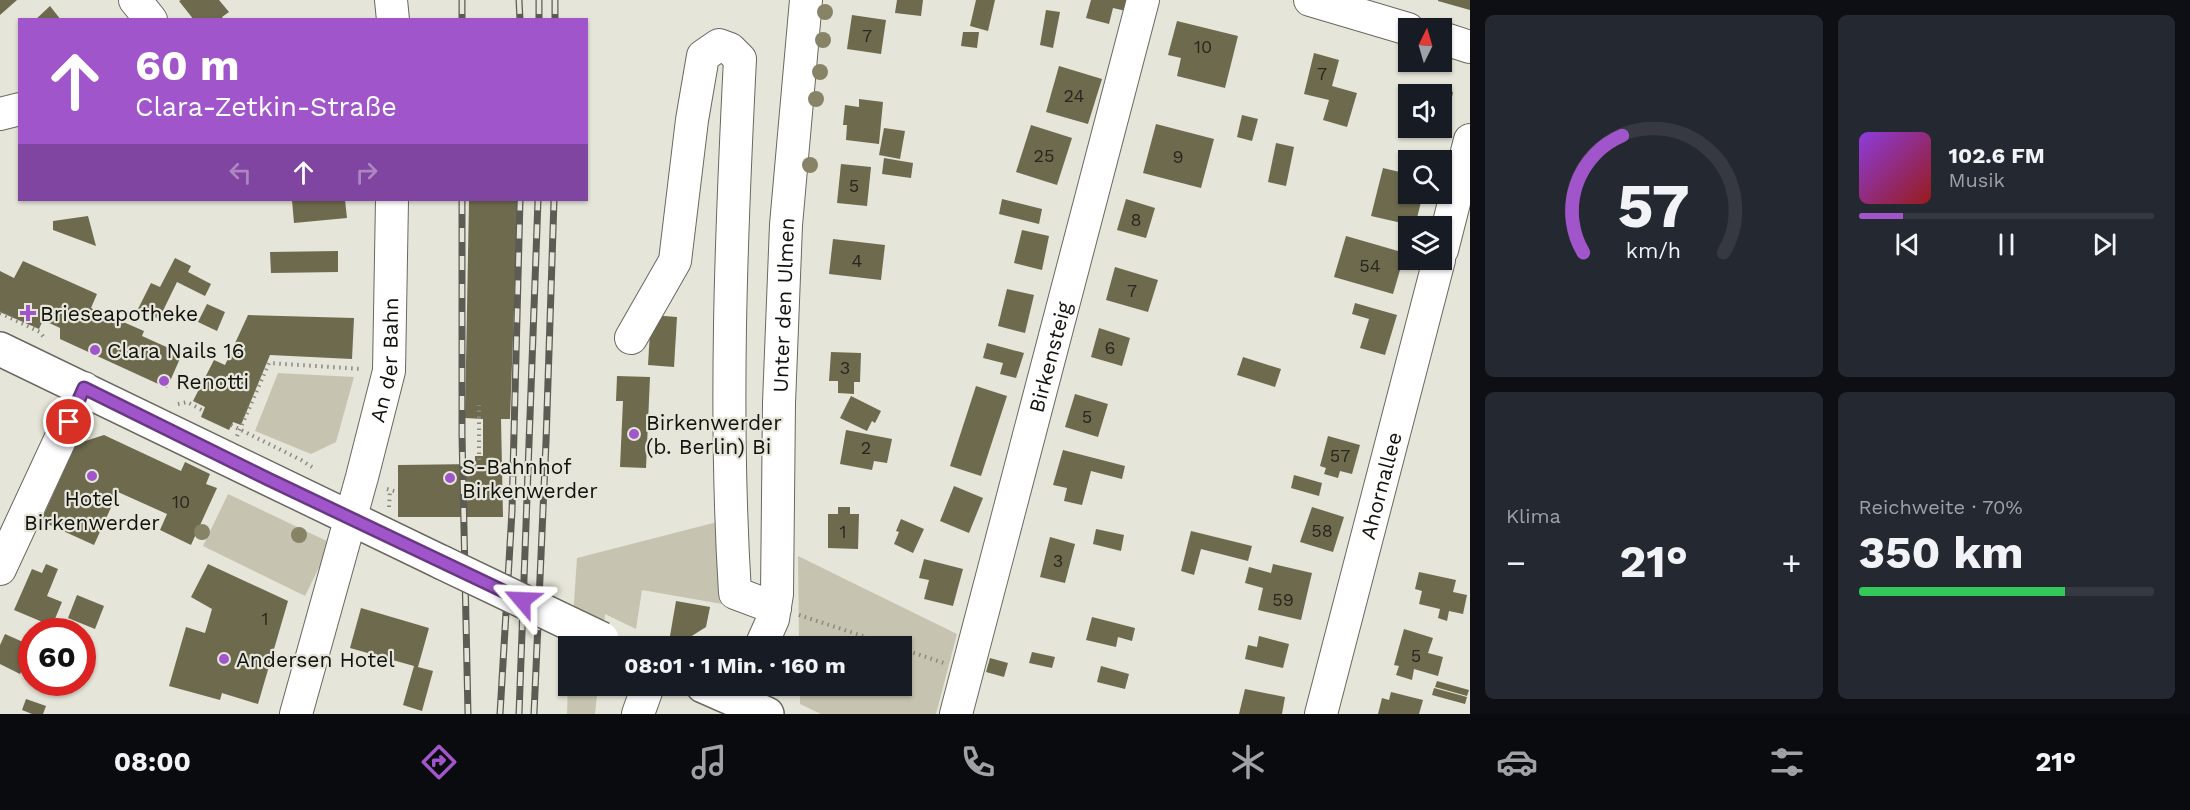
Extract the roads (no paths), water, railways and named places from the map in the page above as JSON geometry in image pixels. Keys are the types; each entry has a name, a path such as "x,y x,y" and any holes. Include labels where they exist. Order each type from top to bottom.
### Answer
{"main road":[{"path":"0,349 595,636"},
{"path":"744,696 767,714"}],"street":[{"path":"135,0 149,18"},
{"path":"391,0 393,18"},
{"name":"Unter den Ulmen","path":"765,636 775,608 778,580 779,404 786,225 806,0"},
{"name":"Birkensteig","path":"956,714 1143,0"},
{"path":"1310,0 1398,26"},
{"path":"1452,41 1470,47"},
{"path":"631,338 675,261 692,120 704,56 719,45 730,49 740,59 732,267 730,512 735,593 775,608"},
{"path":"0,114 18,110"},
{"path":"1451,216 1470,140"},
{"name":"An der Bahn","path":"296,714 389,371 392,201"},
{"name":"Ahornallee","path":"1322,714 1436,270"},
{"path":"0,569 84,388"},
{"path":"638,714 644,696"}],"railway":[{"path":"462,0 462,18"},
{"path":"519,0 520,18"},
{"path":"539,0 539,18"},
{"path":"555,0 555,18"},
{"path":"462,201 462,435 468,714"},
{"path":"500,714 512,511 520,201"},
{"path":"519,714 538,201"},
{"path":"534,714 554,201"}],"place":[{"name":"Brieseapotheke","path":"28,313"},
{"name":"Clara Nails 16","path":"95,350"},
{"name":"Renotti","path":"164,381"},
{"name":"Birkenwerder (b. Berlin) Bi","path":"634,434"},
{"name":"Hotel Birkenwerder","path":"92,476"},
{"name":"S-Bahnhof Birkenwerder","path":"450,478"},
{"name":"Andersen Hotel","path":"224,659"}]}
